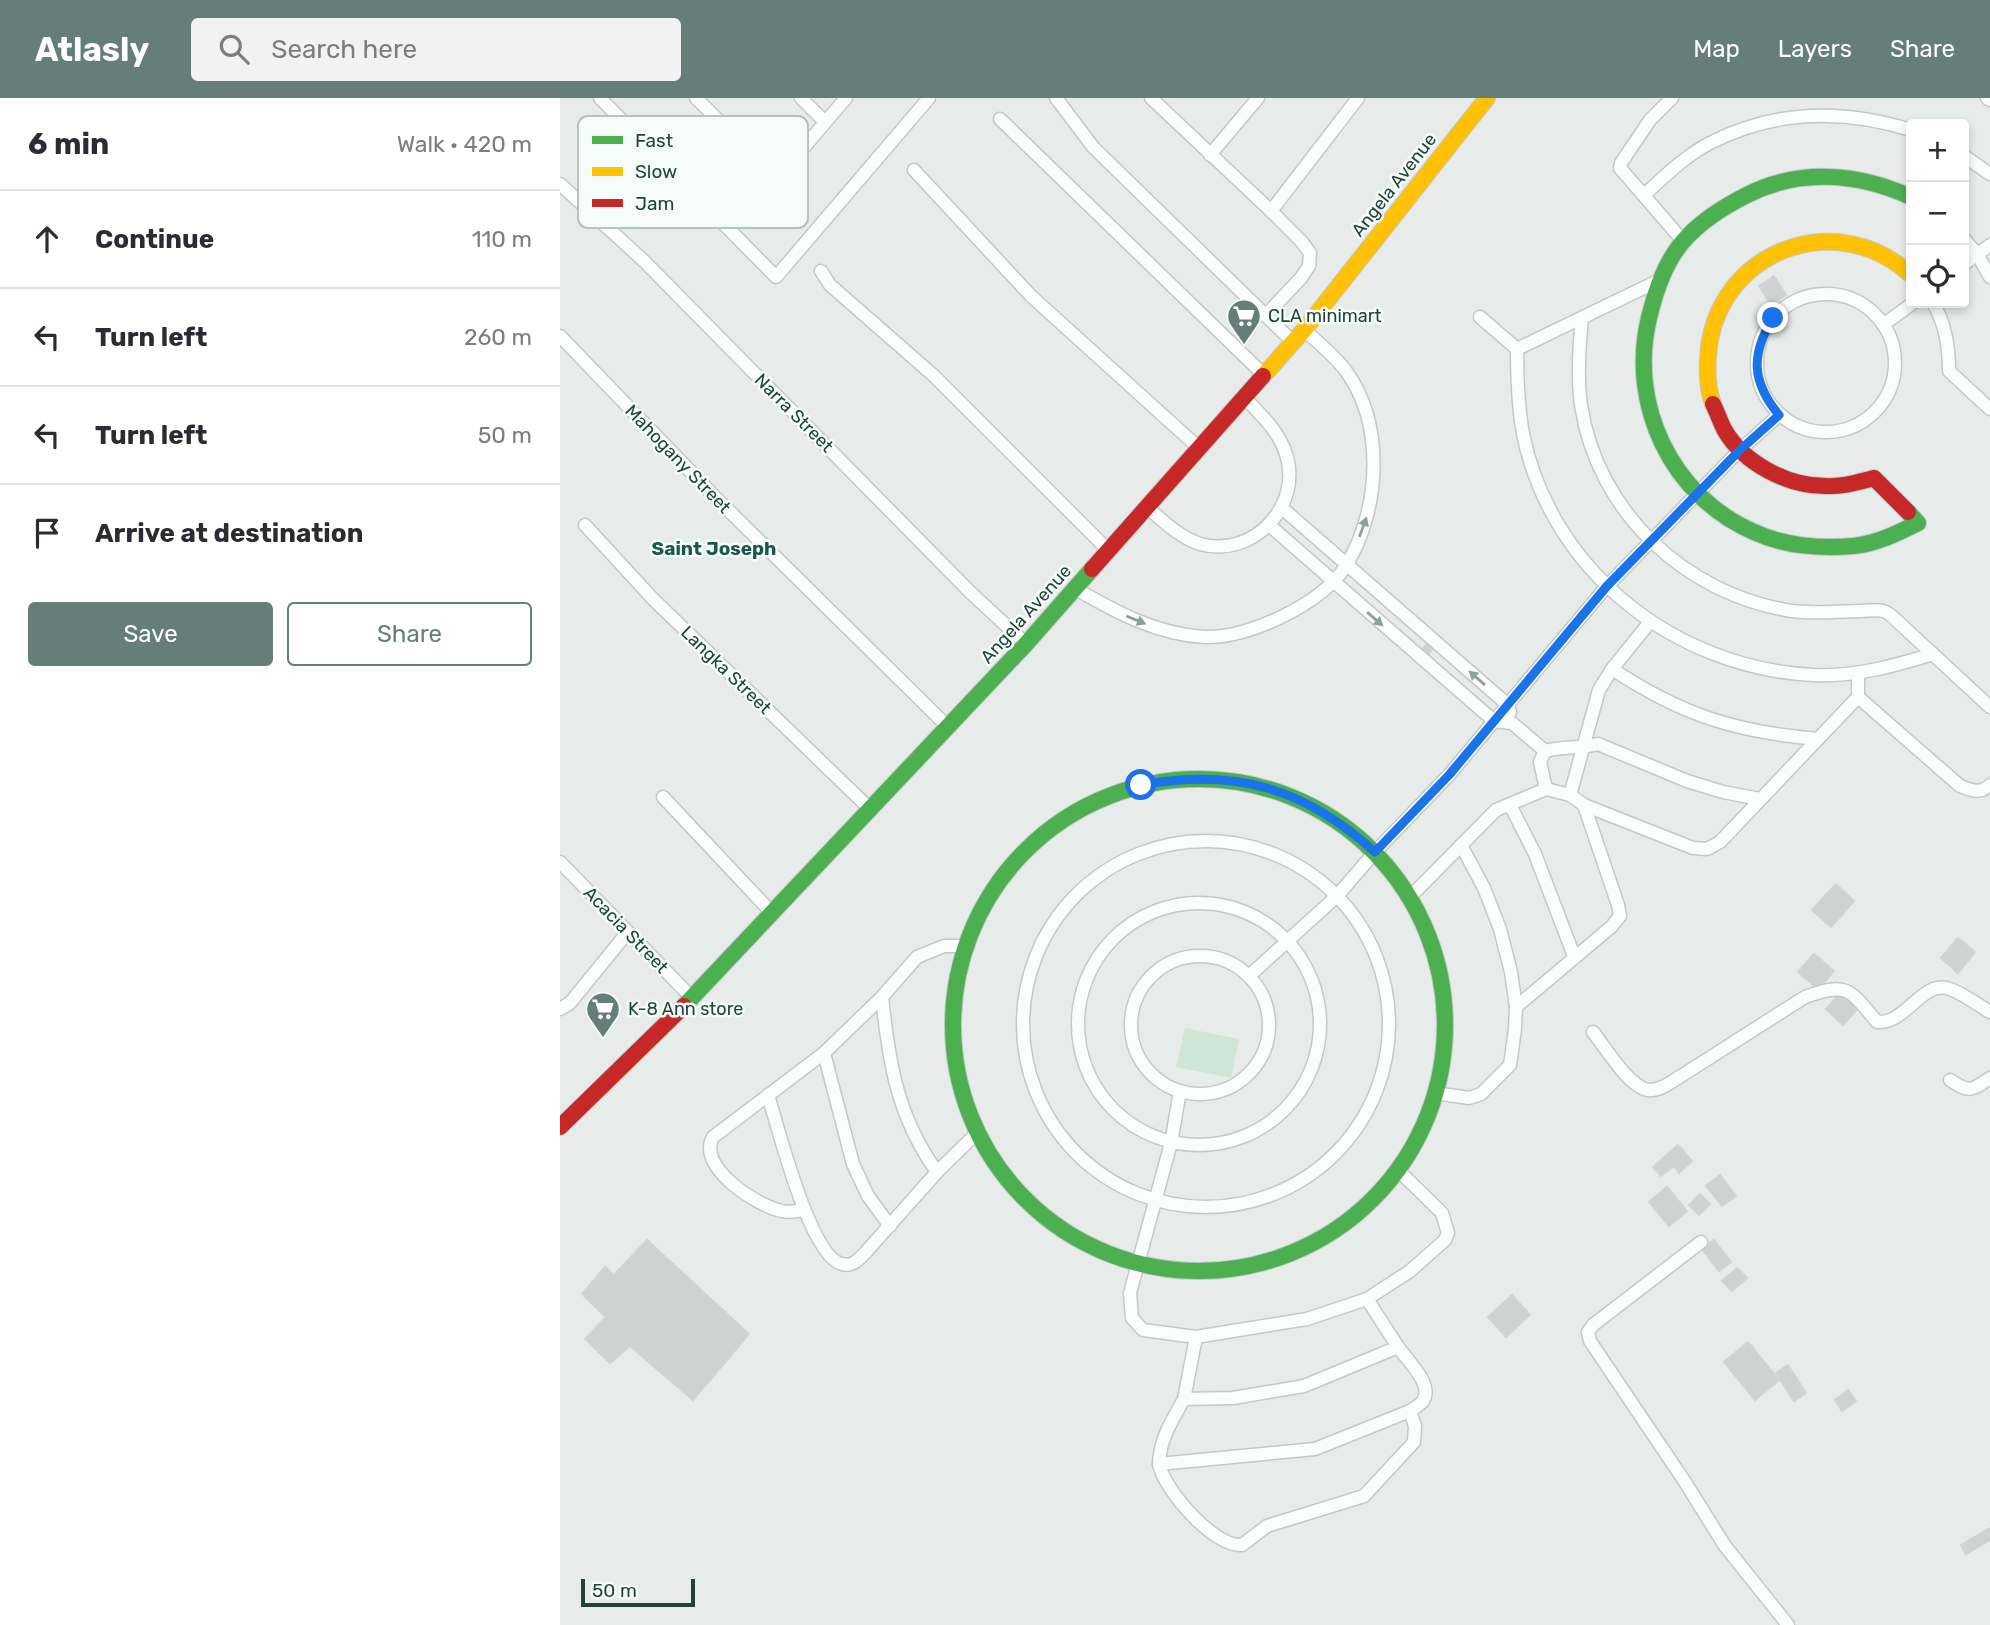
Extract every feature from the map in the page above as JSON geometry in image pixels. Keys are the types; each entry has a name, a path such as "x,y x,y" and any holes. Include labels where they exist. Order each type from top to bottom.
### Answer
{"street":[{"path":"600,98 618,116"},
{"path":"696,98 714,116"},
{"path":"801,98 825,122"},
{"path":"808,142 846,98"},
{"path":"728,228 776,277 929,98"},
{"path":"1151,98 1271,211 1310,253 1308,266 1301,278 1265,316"},
{"path":"1210,155 1258,98"},
{"path":"1271,211 1359,98"},
{"name":"Angela Avenue","path":"560,1127 693,999 1076,589 1304,330 1487,98"},
{"path":"1672,98 1650,120 1620,163 1621,172 1683,241"},
{"path":"1061,100 1093,147 1293,342"},
{"path":"1644,195 1677,165 1711,142 1750,127 1789,118 1824,115 1853,116 1906,129"},
{"path":"1000,119 1264,375"},
{"path":"1969,159 1990,174"},
{"path":"914,170 1031,296 1199,449"},
{"path":"1906,195 1878,183 1836,176 1795,178 1755,190 1719,211 1683,241 1660,280 1648,311 1642,344 1642,377 1648,410 1659,442 1676,470 1697,495 1724,517 1744,528 1786,543 1820,547 1854,545 1886,537 1918,523 1874,478 1846,485 1817,486 1788,481 1763,468 1740,450 1721,425 1709,397 1705,366 1709,335 1720,306 1738,280 1761,260 1789,247 1820,241 1850,243 1880,252 1906,271"},
{"name":"Narra Street","path":"560,184 578,200"},
{"name":"Narra Street","path":"608,228 644,261 970,592 1026,644"},
{"path":"1969,245 1990,277"},
{"path":"1969,260 1990,245"},
{"path":"821,271 830,285 933,375 1109,551"},
{"path":"1517,349 1660,280"},
{"path":"1830,294 1850,298 1869,309 1883,325 1892,343 1895,362 1892,383 1884,401 1870,416 1854,427 1834,432 1814,432 1795,426 1779,415 1765,398 1758,378 1756,357 1762,336 1773,318 1789,304 1809,296 1830,294"},
{"path":"1883,325 1906,308"},
{"path":"1935,308 1945,330 1949,371 1990,409"},
{"path":"1480,317 1517,349 1517,393 1522,425 1536,477 1555,517 1578,553 1607,586 1650,622 1687,644 1728,660 1782,672 1814,675 1858,673 1896,666 1933,654"},
{"path":"1582,319 1578,361 1581,404 1591,447 1606,480 1630,517 1651,542 1686,571 1722,590 1759,604 1794,611 1883,611 1990,707"},
{"path":"1076,589 1143,624 1181,634 1207,637 1237,632 1273,621 1315,598 1332,581 1346,565 1361,533 1371,494 1373,459 1369,427 1360,398 1347,372 1330,352 1304,330"},
{"name":"Mahogany Street","path":"560,336 715,497 948,727"},
{"path":"1147,507 1185,538 1202,544 1238,544 1255,537 1269,525 1282,508 1288,491 1286,454 1278,437 1244,397"},
{"path":"1249,976 1337,896 1449,775 1607,586 1740,450 1779,415"},
{"path":"1282,508 1508,705 1512,723"},
{"name":"Langka Street","path":"586,525 653,599 871,810"},
{"path":"1269,525 1494,721 1512,723 1545,751"},
{"path":"1570,795 1594,702 1612,669 1650,622"},
{"path":"1612,669 1649,693 1689,712 1731,726 1774,735 1818,738"},
{"path":"1410,897 1482,821 1496,810 1546,789 1570,795 1584,805 1693,848 1707,849 1720,842 1858,697 1858,673"},
{"path":"1858,697 1960,786 1972,791 1983,791 1990,785"},
{"path":"1546,789 1540,762 1545,751 1557,747 1583,748 1598,744 1687,781 1760,799"},
{"path":"1204,778 1235,780 1296,798 1325,812 1351,830 1375,852 1410,897 1427,933 1439,972 1444,1026 1443,1053 1435,1093 1422,1130 1398,1170 1359,1213 1332,1233 1303,1249 1272,1261 1207,1272 1137,1266 1076,1239 1047,1219 1021,1195 998,1167 978,1132 959,1078 954,1016 957,985 976,924 990,896 1030,846 1055,826 1110,795 1141,785 1204,778"},
{"path":"663,797 773,914"},
{"path":"1510,805 1535,854 1574,956"},
{"path":"1516,1007 1611,927 1620,916 1584,805"},
{"path":"1190,841 1231,843 1270,852 1317,878 1337,896 1358,922 1374,952 1386,996 1388,1018 1386,1052 1378,1085 1364,1116 1344,1144 1320,1168 1292,1186 1260,1200 1227,1207 1194,1208 1156,1201 1111,1181 1089,1166 1069,1147 1046,1114 1031,1077 1023,1023 1026,996 1037,957 1055,921 1072,900 1092,881 1138,854 1190,841"},
{"path":"1435,1093 1469,1098 1481,1094 1510,1065 1516,1007 1511,972 1500,929 1461,845"},
{"name":"Acacia Street","path":"560,862 693,999"},
{"path":"1211,902 1255,915 1287,940 1308,968 1318,998 1321,1028 1316,1059 1303,1087 1284,1111 1260,1129 1232,1141 1202,1146 1171,1143 1150,1136 1121,1117 1098,1092 1087,1072 1080,1050 1079,1016 1085,982 1095,961 1125,927 1166,906 1211,902"},
{"path":"560,1009 570,1003 627,933"},
{"path":"804,1210 783,1212 768,1207 734,1186 717,1166 710,1152 713,1137 824,1053 882,997 917,957 944,946 968,946"},
{"path":"1192,956 1225,960 1249,976 1263,995 1269,1030 1258,1063 1246,1076 1223,1090 1198,1094 1180,1091 1151,1074 1137,1052 1131,1028 1132,1010 1147,980 1160,968 1175,960 1192,956"},
{"path":"1593,1031 1633,1082 1647,1090 1658,1089 1670,1083 1805,997 1827,989 1842,989 1853,993 1877,1022 1887,1023 1895,1019 1928,992 1937,988 1950,989 1990,1012"},
{"path":"882,997 888,1053 895,1086 937,1172"},
{"path":"824,1053 853,1164 868,1196 890,1226"},
{"path":"1950,1080 1973,1090 1990,1078"},
{"path":"1180,1091 1171,1143 1130,1293 1132,1318 1143,1330 1196,1338 1307,1319 1367,1299 1410,1271 1439,1245 1448,1233 1442,1213 1398,1170"},
{"path":"768,1095 804,1210 830,1257 844,1265 857,1261 937,1172 978,1132"},
{"path":"1701,1242 1593,1325 1588,1332 1590,1341 1725,1546 1788,1625"},
{"path":"1159,1464 1315,1449 1410,1411 1422,1402 1426,1394 1424,1384 1367,1299"},
{"path":"1196,1338 1184,1399 1159,1447 1161,1478 1185,1508 1229,1544 1242,1545 1267,1526 1364,1496 1414,1442 1415,1426 1410,1411"},
{"path":"1184,1399 1233,1398 1304,1386 1398,1348"}],"green space":[{"path":"1185,1028 1239,1039 1231,1078 1176,1067"}],"building":[{"path":"1774,276 1786,295 1771,305 1759,286"},
{"path":"1427,643 1433,648 1428,655 1422,650"},
{"path":"1836,884 1854,901 1831,927 1812,910"},
{"path":"1958,938 1975,952 1958,973 1941,958"},
{"path":"1814,954 1834,971 1818,989 1798,972"},
{"path":"1841,992 1858,1008 1843,1025 1826,1009"},
{"path":"1678,1145 1692,1161 1679,1173 1674,1166 1661,1176 1653,1167"},
{"path":"1720,1175 1736,1196 1722,1206 1706,1186"},
{"path":"1667,1187 1687,1211 1669,1226 1649,1202"},
{"path":"1700,1194 1710,1204 1699,1215 1689,1205"},
{"path":"647,1240 749,1334 693,1400 630,1346 610,1363 585,1339 606,1317 582,1294 605,1267 614,1275"},
{"path":"1714,1240 1731,1262 1719,1271 1702,1249"},
{"path":"1737,1268 1747,1278 1732,1291 1722,1281"},
{"path":"1512,1295 1530,1315 1506,1337 1488,1317"},
{"path":"1748,1342 1779,1380 1755,1400 1724,1362"},
{"path":"1788,1365 1806,1393 1794,1401 1776,1373"},
{"path":"1848,1390 1856,1401 1842,1411 1835,1400"},
{"path":"1990,1528 1990,1540 1966,1554 1961,1545"}],"traffic: fast":[{"path":"1906,195 1850,179 1808,177 1767,186 1731,204 1694,230 1673,255 1655,296 1644,350 1645,383 1651,414 1663,444 1679,471 1700,495 1725,516 1778,541 1816,547 1841,547 1862,545 1918,523 1908,512"},
{"path":"684,1006 1026,644 1092,569"},
{"path":"1199,779 1247,784 1293,798 1336,821 1373,851 1403,888 1426,931 1440,977 1445,1025 1440,1073 1426,1119 1403,1162 1373,1199 1336,1229 1293,1252 1247,1266 1199,1271 1151,1266 1105,1252 1062,1229 1025,1199 995,1162 972,1119 958,1073 953,1025 958,977 972,931 995,888 1025,851 1062,821 1105,798 1151,784 1199,779"}],"traffic: slow":[{"path":"1263,376 1304,330 1487,98"},
{"path":"1713,404 1708,383 1708,361 1709,346 1719,312 1736,284 1760,263 1788,249 1819,242 1851,244 1882,255 1906,272"}],"traffic: jam":[{"path":"1092,569 1263,376"},
{"path":"1713,404 1732,441 1754,462 1767,470 1781,477 1811,485 1844,485 1874,478 1908,512"},
{"path":"560,1127 684,1006"}],"place":[{"name":"CLA minimart","path":"1244,346"},
{"name":"K-8 Ann store","path":"603,1039"}],"district":[{"name":"Saint Joseph","path":"714,548"}],"route":[{"path":"1141,785 1204,778 1235,780 1266,787 1325,812 1351,830 1375,852 1449,775 1607,586 1740,450 1779,415 1765,398 1758,378 1756,357 1762,336 1773,318"}]}
